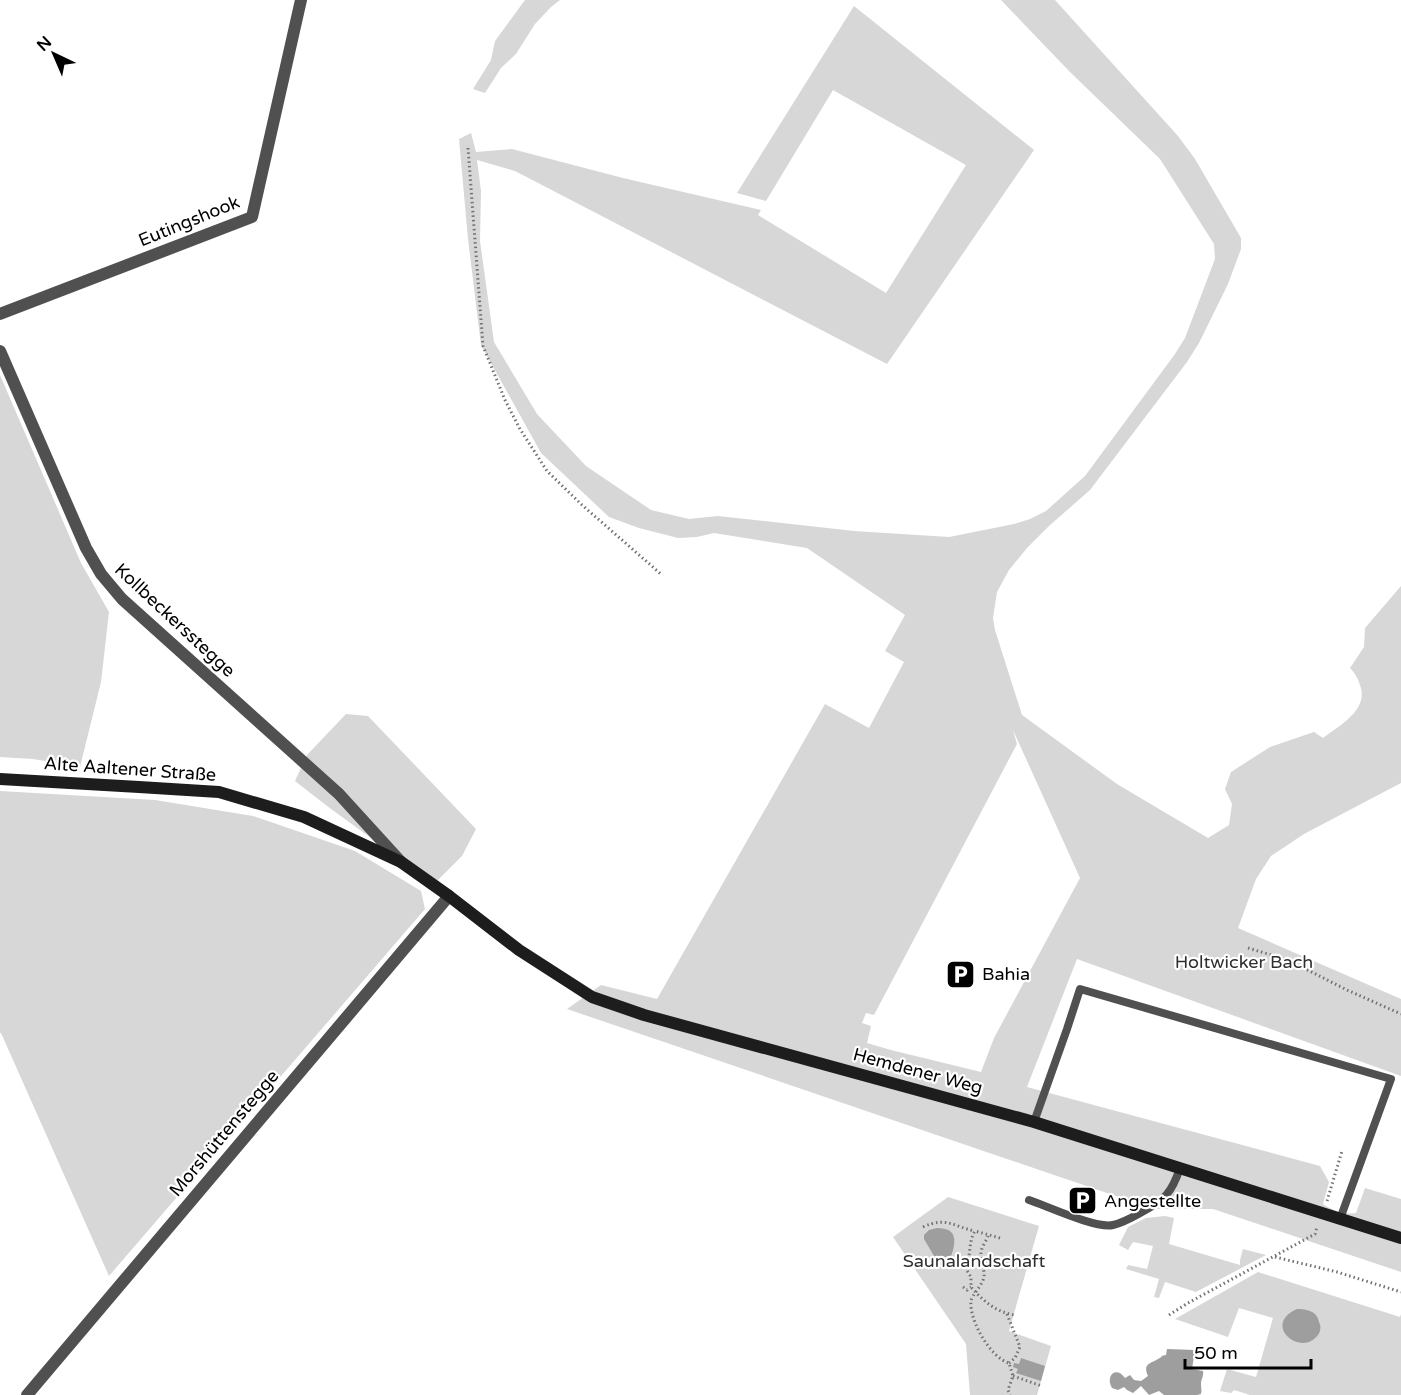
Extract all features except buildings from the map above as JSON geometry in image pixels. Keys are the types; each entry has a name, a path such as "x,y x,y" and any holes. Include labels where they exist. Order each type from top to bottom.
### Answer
{"street":[{"name":"Eutingshook","path":"0,314 252,217 301,0"},
{"name":"Kollbeckersstegge","path":"0,351 86,548 101,574 122,598 339,794 401,862"},
{"name":"Alte Aaltener Straße","path":"0,779 219,792 304,817 401,862 449,896"},
{"name":"Hemdener Weg","path":"449,896 519,950 592,997 644,1015 1034,1122 1401,1238"},
{"name":"Morshüttenstegge","path":"27,1395 449,896"}],"lane":[{"path":"1034,1122 1080,988 1391,1079 1340,1219"},
{"path":"1029,1200 1094,1224 1112,1226 1128,1220 1167,1196 1180,1168"}],"path":[{"path":"468,148 483,346 505,400 520,429 547,471 662,575"},
{"path":"1248,948 1288,960 1401,1014"},
{"path":"1169,1315 1315,1234 1342,1151"},
{"path":"924,1227 939,1222 955,1223 965,1229 1000,1238"},
{"path":"970,1287 971,1277 966,1269 971,1238 975,1232"},
{"path":"988,1236 981,1253 985,1275 971,1300 972,1315 987,1345 1002,1360 1009,1363 1013,1376 1008,1390 1010,1395"},
{"path":"1273,1257 1337,1272 1401,1292"},
{"path":"963,1287 967,1290 970,1287"},
{"path":"970,1287 996,1309 1016,1315"},
{"path":"1007,1314 1020,1347 1015,1358 1009,1363"},
{"path":"1013,1376 1042,1386"}],"green space":[{"path":"525,0 560,0 535,24 516,54 501,68 485,93 473,89 491,60 495,41"},
{"name":"Holtwicker Bach","path":"1001,0 1055,0 1178,136 1195,159 1241,238 1241,249 1228,284 1187,362 1090,490 1027,548 1009,570 997,592 993,618 995,630 1022,715 1117,784 1208,838 1229,825 1232,804 1225,789 1231,772 1270,747 1314,732 1323,738 1356,711 1362,696 1361,688 1350,668 1364,647 1365,628 1401,586 1401,783 1304,834 1271,856 1256,879 1238,928 1401,999 1401,1076 1077,959 1027,1087 1320,1166 1329,1182 1323,1204 1339,1212 1356,1213 1365,1188 1401,1199 1401,1272 1213,1209 1154,1209 567,1009 601,985 657,999 825,704 869,728 904,662 885,651 905,615 807,548 714,533 678,538 609,517 541,453 481,345 459,139 471,133 476,152 512,149 761,210 758,215 886,293 966,165 833,90 766,201 737,193 854,6 1034,150 887,364 515,171 477,160 481,191 480,241 494,342 537,414 586,466 651,510 689,519 718,516 854,531 949,537 1030,519 1046,511 1085,476 1185,338 1215,259 1214,244 1160,159 1070,72","holes":["1013,730 1080,878 994,1038 981,1072 867,1043 871,1026 862,1023 866,1013 874,1015 1017,744"]},
{"path":"0,375 81,563 109,612 101,682 80,767 33,759 0,757"},
{"path":"346,714 368,716 476,829 462,856 437,881 364,833 295,781 307,755"},
{"path":"0,791 155,800 253,816 355,851 421,891 425,909 109,1276 0,1033"},
{"name":"Saunalandschaft","path":"948,1197 1039,1226 1009,1331 1051,1346 1037,1395 970,1395 966,1344 893,1237"},
{"path":"1165,1216 1174,1218 1169,1244 1240,1265 1243,1249 1266,1255 1196,1292 1165,1282 1159,1298 1154,1297 1159,1279 1126,1269 1128,1265 1147,1269 1153,1246 1133,1242 1128,1250 1119,1245 1128,1227 1146,1218"},
{"path":"1258,1272 1400,1317 1401,1314 1401,1395 1250,1395 1234,1390 1231,1393 1220,1391 1227,1369 1256,1377 1273,1318 1239,1308 1228,1337 1175,1319"}],"shaded area":[{"path":"937,1228 949,1231 954,1237 950,1259 941,1263 937,1261 924,1239 924,1235 929,1230"},
{"path":"1297,1309 1311,1311 1318,1318 1320,1332 1311,1341 1302,1343 1294,1341 1283,1330 1283,1323 1287,1316"},
{"path":"1167,1349 1195,1350 1192,1369 1203,1371 1201,1394 1164,1395 1159,1391 1149,1395 1141,1386 1133,1393 1124,1387 1118,1390 1112,1388 1110,1380 1112,1374 1118,1372 1125,1378 1130,1375 1134,1380 1141,1381 1148,1376 1146,1369 1148,1365 1166,1355"},
{"path":"1021,1358 1045,1366 1041,1381 1016,1373 1018,1369 1013,1367 1014,1363 1019,1364"}],"place":[{"name":"Bahia","path":"961,974"},
{"name":"Angestellte","path":"1083,1201"}]}
